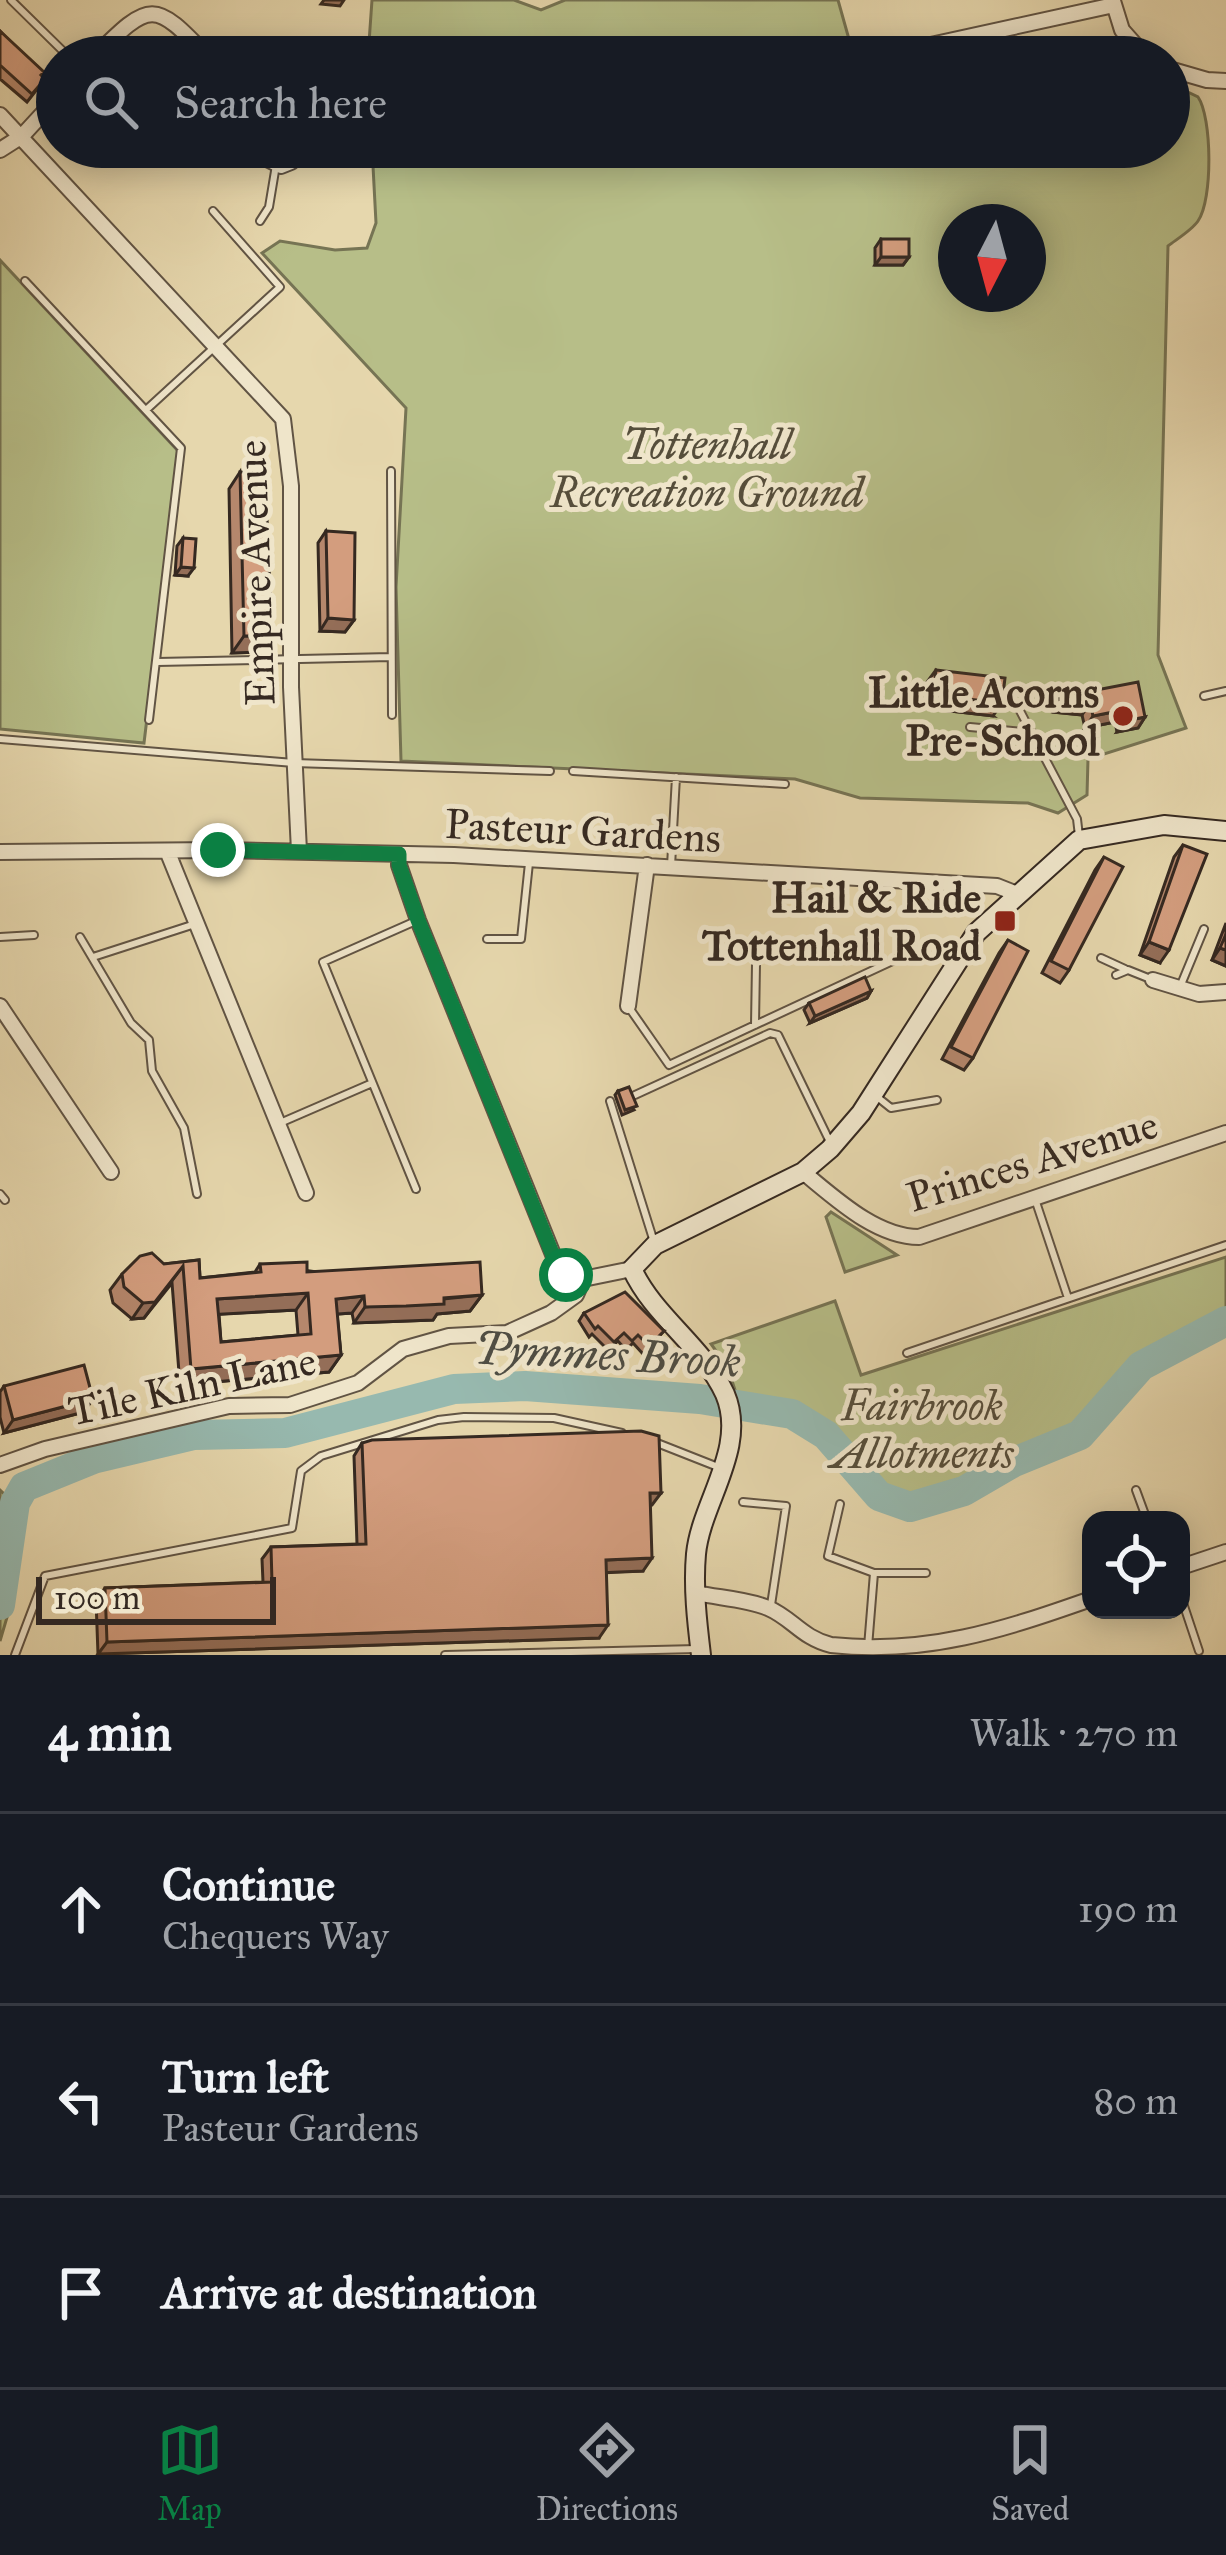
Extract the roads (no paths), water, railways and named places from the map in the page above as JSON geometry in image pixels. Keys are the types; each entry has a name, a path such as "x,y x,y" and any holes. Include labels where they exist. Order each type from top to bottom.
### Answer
{"street":[{"path":"968,36 1113,3 1127,36"},
{"path":"114,36 137,11 156,6 176,14 192,36"},
{"path":"1190,73 1226,81"},
{"name":"Empire Avenue","path":"0,116 36,151"},
{"path":"0,151 36,121"},
{"name":"Empire Avenue","path":"52,168 283,419 291,486 291,662 299,851"},
{"path":"399,854 418,920 554,1258 566,1275 583,1280 632,1269 655,1245 803,1172 832,1146 873,1094 976,933 1079,840 1164,825 1226,831"},
{"name":"Pasteur Gardens","path":"0,852 299,851 529,859 997,886 1017,894"},
{"path":"168,853 306,1193"},
{"path":"628,1006 646,865"},
{"path":"1164,986 1198,994 1226,992"},
{"path":"0,1006 111,1172"},
{"name":"Princes Avenue","path":"803,1172 883,1229 902,1237 919,1237 1226,1133"},
{"path":"632,1269 645,1297 692,1347 725,1395 730,1424 724,1469 707,1508 696,1552 701,1652"},
{"name":"Tile Kiln Lane","path":"0,1465 45,1449 229,1406 290,1405 358,1383 403,1349 449,1336 506,1333 551,1313 576,1295 583,1280"},
{"path":"1190,1564 1226,1552"},
{"path":"696,1593 770,1608 803,1635 832,1650 902,1655 969,1642 1082,1602"}],"lane":[{"path":"11,0 48,36"},
{"path":"260,221 269,207 276,168"},
{"path":"146,410 280,287 213,211"},
{"path":"26,281 181,448 149,720"},
{"path":"391,471 392,716"},
{"path":"157,662 391,657"},
{"path":"1204,696 1226,691"},
{"path":"1019,709 1077,819 1079,840"},
{"path":"970,727 1033,733"},
{"path":"0,739 294,764 550,771"},
{"path":"573,771 785,784"},
{"path":"671,866 676,777"},
{"path":"487,940 521,938 529,859"},
{"path":"416,1189 322,962 418,920"},
{"path":"93,957 195,924"},
{"path":"1101,958 1164,986 1204,929"},
{"path":"0,937 34,935"},
{"path":"80,937 131,1023 149,1040 152,1071 184,1128 197,1194"},
{"path":"628,1006 669,1065 899,958"},
{"path":"755,1024 757,964"},
{"path":"1116,975 1128,970"},
{"path":"635,1095 770,1033 778,1035 832,1146"},
{"path":"280,1124 372,1084"},
{"path":"873,1094 891,1108 937,1100"},
{"path":"610,1101 655,1245"},
{"path":"1035,1198 1067,1298"},
{"path":"907,1353 1226,1245"},
{"path":"15,1655 44,1576 292,1528 301,1471 307,1463 438,1420 583,1422 668,1446 724,1469"},
{"path":"1136,1490 1144,1511"},
{"path":"743,1502 786,1506 770,1608"},
{"path":"840,1504 827,1556 874,1573 926,1573"},
{"path":"868,1650 874,1573"},
{"path":"1188,1619 1199,1651"},
{"path":"445,1655 701,1652"}],"waterway":[{"name":"Pymmes Brook","path":"0,1605 15,1503 24,1487 93,1459 194,1435 285,1433 454,1389 525,1386 700,1399 792,1414 826,1435 879,1496 910,1507 964,1491 1014,1462 1080,1435 1141,1366 1226,1321"}],"place":[{"name":"Little Acorns Pre-School","path":"1123,716"},
{"name":"Hail & Ride Tottenhall Road","path":"1005,921"}],"park label":[{"name":"Tottenhall Recreation Ground","path":"707,468"},
{"name":"Fairbrook Allotments","path":"922,1429"}]}
